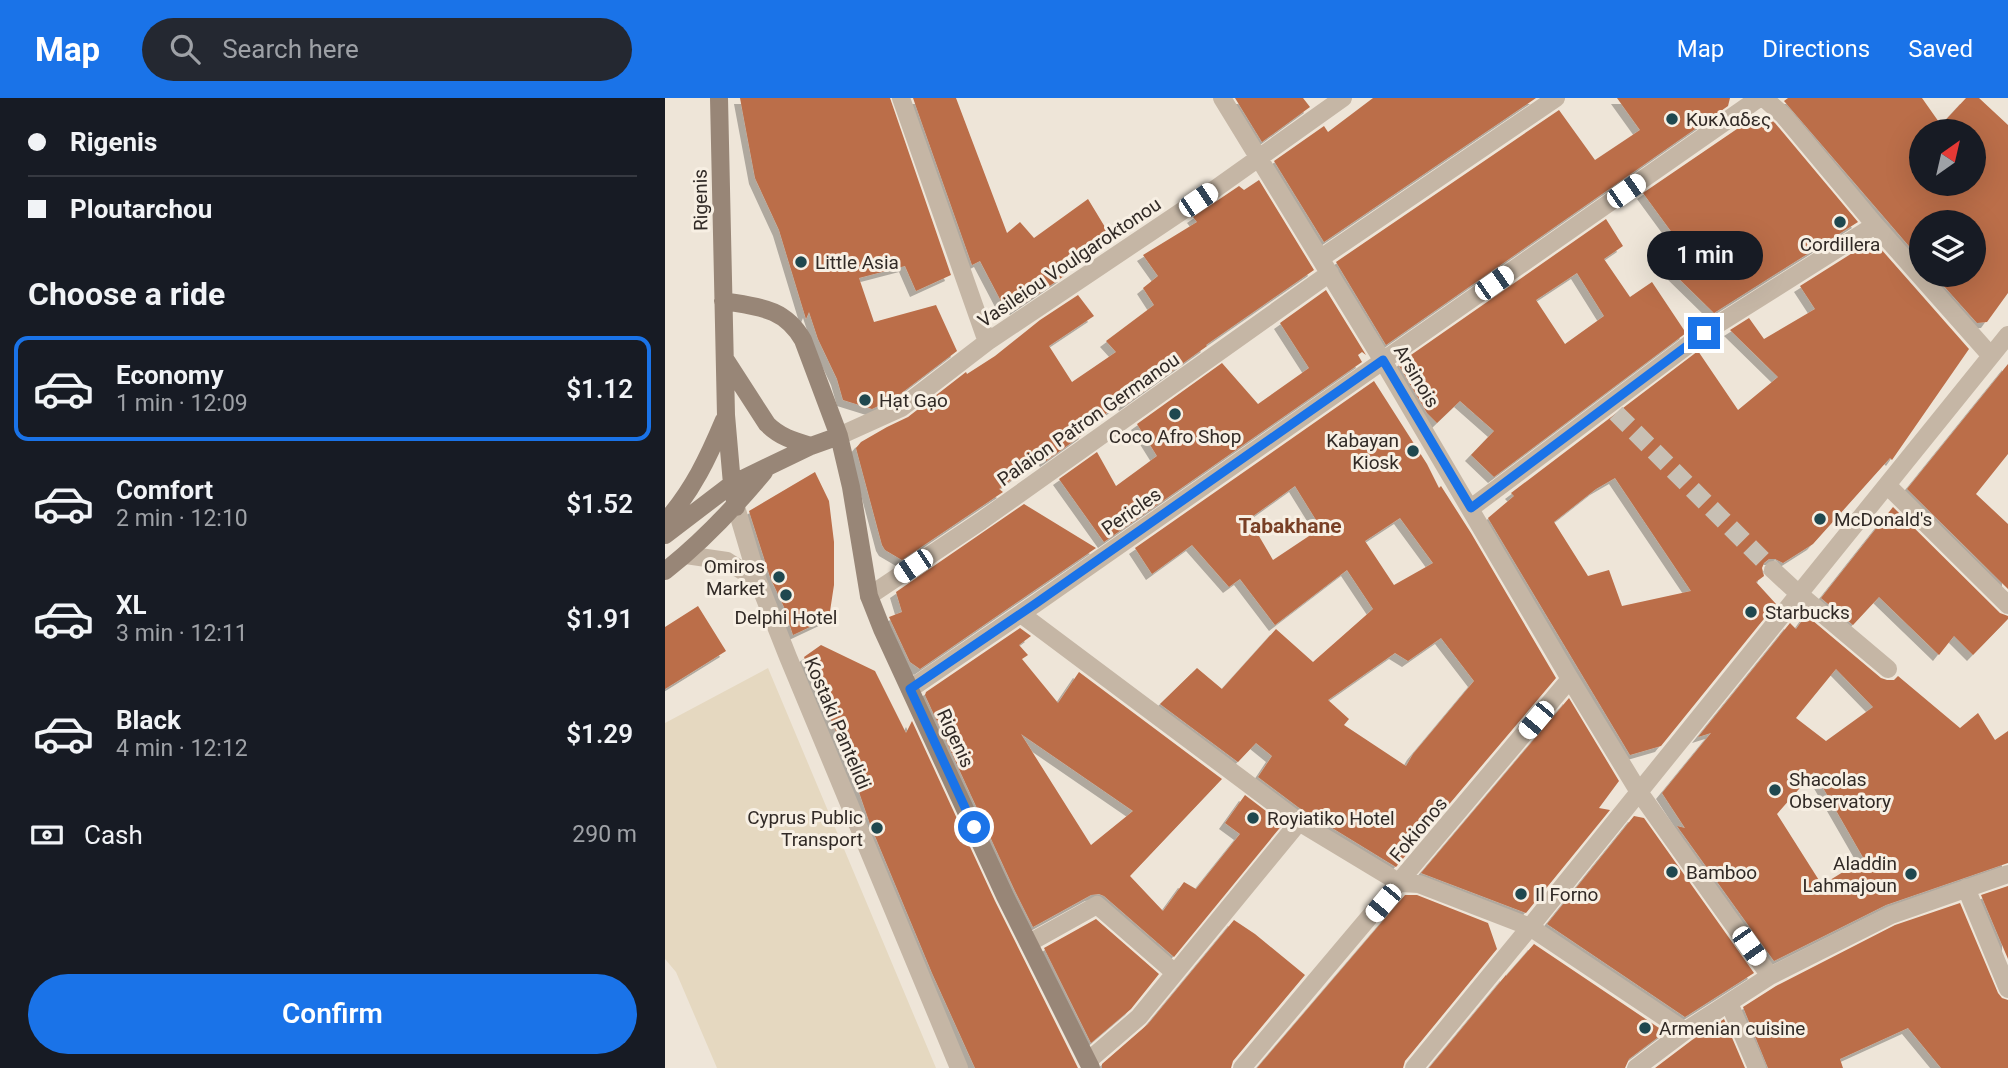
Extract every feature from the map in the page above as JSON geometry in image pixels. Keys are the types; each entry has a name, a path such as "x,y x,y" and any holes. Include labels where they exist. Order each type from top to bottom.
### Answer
{"street":[{"name":"Rigenis","path":"719,98 723,356 736,507"},
{"path":"901,98 987,342"},
{"name":"Arsinois","path":"1222,98 1326,265 1379,363 1471,508 1639,792 1770,976"},
{"name":"Vasileiou Voulgaroktonou","path":"665,535 732,484 811,446 901,408 987,342 1215,189 1343,98"},
{"name":"Palaion Patron Germanou","path":"869,596 981,521 1556,98"},
{"name":"Pericles","path":"910,689 1759,98"},
{"path":"1765,98 1783,115 1875,225 1991,356"},
{"path":"1471,508 1612,409 1704,333 1875,225"},
{"name":"Rigenis","path":"723,301 761,307 774,312 796,328 803,340 839,436 851,487 869,596 1005,895 1090,1065"},
{"path":"1414,1068 2008,335"},
{"path":"723,356 767,424 787,439 811,446"},
{"path":"665,522 694,484 726,415"},
{"name":"Vasileiou Voulgaroktonou","path":"665,571 686,555 736,507 769,466"},
{"path":"1887,485 2008,606"},
{"name":"Kostaki Pantelidi","path":"736,507 758,581 788,657 959,1068"},
{"path":"686,555 727,561 758,581"},
{"path":"1773,570 1888,669"},
{"path":"1021,614 1299,822 1400,883 1419,884 1530,927 1685,1031"},
{"name":"Fokionos","path":"1243,1068 1573,683"},
{"path":"1090,1065 1139,1017 1299,822"},
{"path":"1636,1068 1685,1031 1770,976 1891,915 2008,874"},
{"path":"1966,888 2008,989"},
{"path":"1029,943 1097,905 1175,973"},
{"path":"1729,1003 1758,1068"}],"shaded area":[{"path":"768,668 936,1068 717,1068 676,972 665,959 665,723"}],"building":[{"path":"740,98 890,98 951,275 916,291 905,266 859,278 874,322 936,305 957,351 895,398 872,409 843,400 809,312 806,319 779,230 755,178"},
{"path":"913,98 956,98 1007,233 1020,222 1034,238 1088,199 1111,237 1061,272 1064,276 1016,309 1001,301 980,261 972,265"},
{"path":"1235,98 1303,98 1310,107 1262,142"},
{"path":"1373,98 1536,98 1324,242 1274,161 1324,126 1328,132"},
{"path":"1617,98 1730,98 1728,106 1386,345 1336,262 1559,110 1595,160 1640,130"},
{"path":"1788,98 1922,98 1937,119 1909,119 1909,196 1986,196 1986,119 1947,119 1966,98 1979,98 2008,125 2008,293 1987,322 1977,323 1945,287 1986,287 1986,210 1909,210 1909,246 1784,101"},
{"path":"1765,114 1858,222 1714,313 1669,269 1678,263 1673,256 1684,249 1643,193 1756,116 1761,118"},
{"path":"1259,180 1314,270 1125,405 1123,402 1083,429 1085,433 1046,461 1043,456 999,489 1003,492 902,560 885,550 856,448 861,442 908,417 966,372 967,374 995,356 1040,320 1078,295 1094,316 1049,346 1072,382 1116,352 1106,341 1154,305 1143,288 1158,276 1143,255 1197,222 1193,217 1239,186 1244,190"},
{"path":"1606,219 1623,246 1604,259 1630,297 1652,282 1686,333 1494,477 1471,455 1494,431 1460,401 1437,423 1427,413 1398,364","holes":["1577,273 1604,316 1565,344 1536,300"]},
{"path":"1873,240 1909,281 1909,287 1914,287 1969,349 1892,460 1890,458 1813,544 1783,563 1769,559 1764,563 1764,576 1756,582 1776,604 1661,746 1630,755 1488,518 1514,496 1511,493 1698,351 1738,410 1778,377 1730,330 1749,318 1764,339 1815,309 1800,286","holes":["1615,478 1691,591 1622,606 1609,570 1588,576 1554,522 1596,489"]},
{"path":"1326,290 1366,355 1362,352 1358,355 1362,362 1104,542 1059,479 1097,452 1116,486 1157,456 1137,424 1222,363 1258,404 1309,368 1280,323"},
{"path":"2008,364 2008,454 1976,494 2008,524 2008,589 1907,489"},
{"path":"1374,381 1427,464 1439,488 1441,486 1471,533 1556,678 1396,867 1298,807 1258,777 1272,756 1256,743 1238,762 1160,704 1197,668 1222,689 1276,629 1313,662 1373,609 1347,570 1275,625 1240,579 1229,587 1192,545 1152,574 1135,548","holes":["1295,486 1321,528 1273,560 1249,519","1400,518 1433,563 1394,585 1365,541","1441,638 1474,681 1406,766 1344,725 1349,719 1328,700 1395,653 1408,661"]},
{"path":"815,472 829,501 834,542 834,585 829,618 793,635 770,577 749,511"},
{"path":"1024,504 1096,548 920,669 910,662 889,617 902,612 896,592"},
{"path":"1893,507 2000,613 2008,616 1973,655 1954,636 1939,655 1879,597 1853,625 1821,598"},
{"path":"698,606 726,651 665,689 665,627"},
{"path":"1806,615 1881,678 1894,680 1898,676 1960,728 1978,713 1995,740 2008,731 2008,863 1886,905 1774,961 1677,826 1685,828 1662,793 1711,733 1698,737 1790,623 1796,629","holes":["1836,669 1873,707 1826,741 1796,718","1814,772 1864,859 1822,885 1777,814"]},
{"path":"1020,628 1031,636 1019,645 1028,655 1022,659 1058,703 1079,672 1222,779 1130,876 1163,911 1184,882 1196,889 1240,834 1225,823 1245,795 1283,824 1174,957 1099,894 1091,895 1033,927 925,695","holes":["1021,734 1133,811 1091,845"]},
{"path":"821,645 875,671 906,733 912,721 995,901 1078,1068 975,1068 870,824 847,757 804,657"},
{"path":"1569,698 1619,781 1599,808 1610,810 1526,913 1421,873"},
{"path":"1634,816 1644,818 1754,973 1685,1017 1547,924"},
{"path":"2008,886 2008,959 1981,895"},
{"path":"1405,895 1417,895 1488,923 1497,949 1405,1061 1403,1068 1257,1068"},
{"path":"1960,903 1998,993 2008,1000 2008,1068 1941,1068 1908,1028 1840,1059 1843,1068 1768,1068 1743,1007 1776,986 1895,925"},
{"path":"1096,919 1159,974 1131,1009 1091,1043 1044,948"},
{"path":"1234,920 1305,975 1233,1061 1231,1068 1102,1068 1102,1064 1148,1024"},
{"path":"1534,944 1665,1032 1629,1059 1625,1068 1429,1068 1506,975"},
{"path":"1724,1019 1745,1068 1655,1068 1692,1040"}],"tunnel":[{"path":"1616,413 1773,570"}],"place":[{"name":"Κυκλαδες","path":"1672,119"},
{"name":"Cordillera","path":"1840,222"},
{"name":"Little Asia","path":"801,262"},
{"name":"Hạt Gạo","path":"865,400"},
{"name":"Coco Afro Shop","path":"1175,414"},
{"name":"Kabayan Kiosk","path":"1413,451"},
{"name":"McDonald's","path":"1820,519"},
{"name":"Omiros Market","path":"779,577"},
{"name":"Delphi Hotel","path":"786,595"},
{"name":"Starbucks","path":"1751,612"},
{"name":"Shacolas Observatory","path":"1775,790"},
{"name":"Royiatiko Hotel","path":"1253,818"},
{"name":"Cyprus Public Transport","path":"877,828"},
{"name":"Bamboo","path":"1672,872"},
{"name":"Aladdin Lahmajoun","path":"1911,874"},
{"name":"Il Forno","path":"1521,894"},
{"name":"Armenian cuisine","path":"1645,1028"}],"district":[{"name":"Tabakhane","path":"1290,526"}],"route":[{"path":"974,827 910,689 1383,360 1471,508 1704,333"}]}
